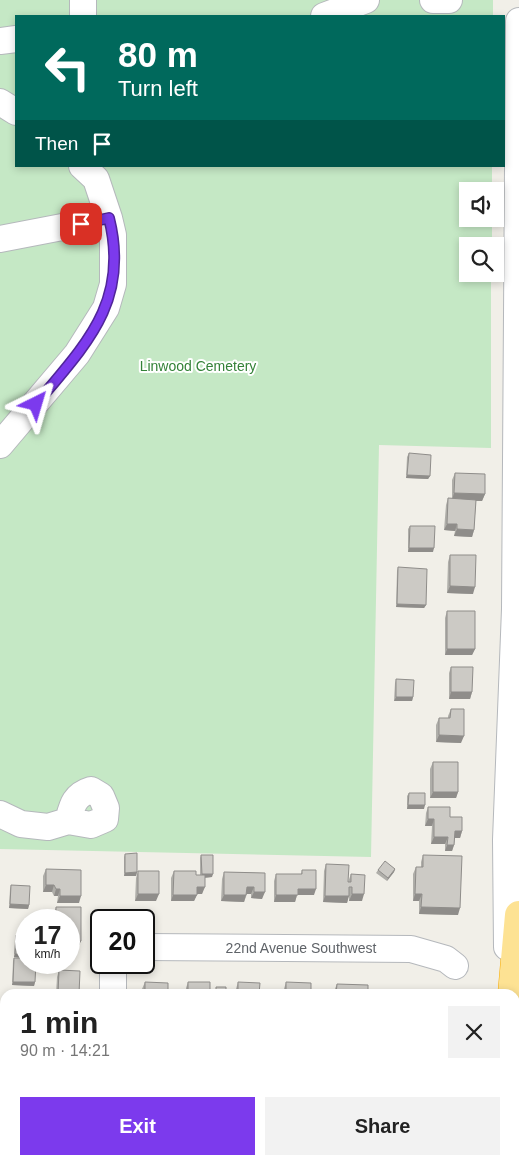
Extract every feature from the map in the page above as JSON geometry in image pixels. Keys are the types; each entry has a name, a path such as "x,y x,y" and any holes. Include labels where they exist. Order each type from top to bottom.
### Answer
{"highway":[{"path":"512,989 519,914"}],"street":[{"path":"83,0 83,15"},
{"path":"327,15 366,0"},
{"path":"433,0 449,0"},
{"path":"512,989 506,934 506,840 515,609 519,21"},
{"path":"0,41 15,39"},
{"path":"0,102 15,111"},
{"path":"0,445 77,354 106,308 113,284 113,235 96,179 83,167"},
{"path":"0,239 109,218"},
{"path":"0,814 21,824 48,827 68,821"},
{"name":"22nd Avenue Southwest","path":"155,947 411,949 446,959 455,966"},
{"path":"113,989 114,974"}],"green space":[{"name":"Linwood Cemetery","path":"0,0 493,0 493,15 15,15 15,167 492,167 492,182 459,182 459,227 492,227 492,237 459,237 459,282 491,282 491,448 379,445 371,857 0,849"}],"building":[{"path":"409,453 431,455 430,476 407,475"},
{"path":"455,473 485,474 485,494 454,493"},
{"path":"448,498 476,500 474,530 457,529 457,524 447,524"},
{"path":"410,526 435,526 434,548 409,548"},
{"path":"450,555 476,555 475,587 450,586"},
{"path":"398,567 427,569 426,605 397,604"},
{"path":"447,611 475,611 475,649 447,649"},
{"path":"451,667 473,667 472,692 451,692"},
{"path":"396,679 414,680 413,697 396,697"},
{"path":"451,709 464,709 464,736 439,735 439,718 450,718"},
{"path":"433,762 458,762 458,792 433,792"},
{"path":"409,793 425,793 425,805 408,805"},
{"path":"428,807 450,807 450,817 462,817 462,831 455,831 454,845 447,845 448,837 434,837 434,819 428,819"},
{"path":"137,853 137,872 125,873 125,854"},
{"path":"201,855 213,855 213,874 202,874"},
{"path":"423,855 462,856 460,908 421,907 422,894 415,894 416,867 423,867"},
{"path":"385,861 395,869 388,878 378,870"},
{"path":"326,864 349,865 348,882 351,882 351,874 365,875 364,894 352,894 352,887 349,887 349,896 325,896"},
{"path":"46,869 81,870 81,896 60,896 60,889 56,889 54,885 46,885"},
{"path":"302,870 316,870 316,889 298,889 298,895 276,895 276,874 302,874"},
{"path":"138,871 159,871 159,894 138,894"},
{"path":"174,871 196,871 196,875 205,875 205,887 197,887 197,895 173,895"},
{"path":"224,872 265,873 265,892 254,892 254,887 247,887 246,895 224,895"},
{"path":"11,885 30,886 29,905 10,904"},
{"path":"56,907 81,907 81,941 80,909 56,909"},
{"path":"15,958 15,974 35,974 35,982 13,982"},
{"path":"59,974 80,974 79,989 58,989"},
{"path":"145,982 168,983 168,989 145,989"},
{"path":"188,982 210,982 210,989 188,989"},
{"path":"238,982 260,983 259,989 238,989"},
{"path":"286,982 311,983 311,989 286,989"},
{"path":"337,984 368,985 368,989 336,989"},
{"path":"216,987 226,987 226,989 216,989"}],"route":[{"path":"36,404 77,354 95,328 106,308 113,284 113,235 109,218 81,224"}]}
